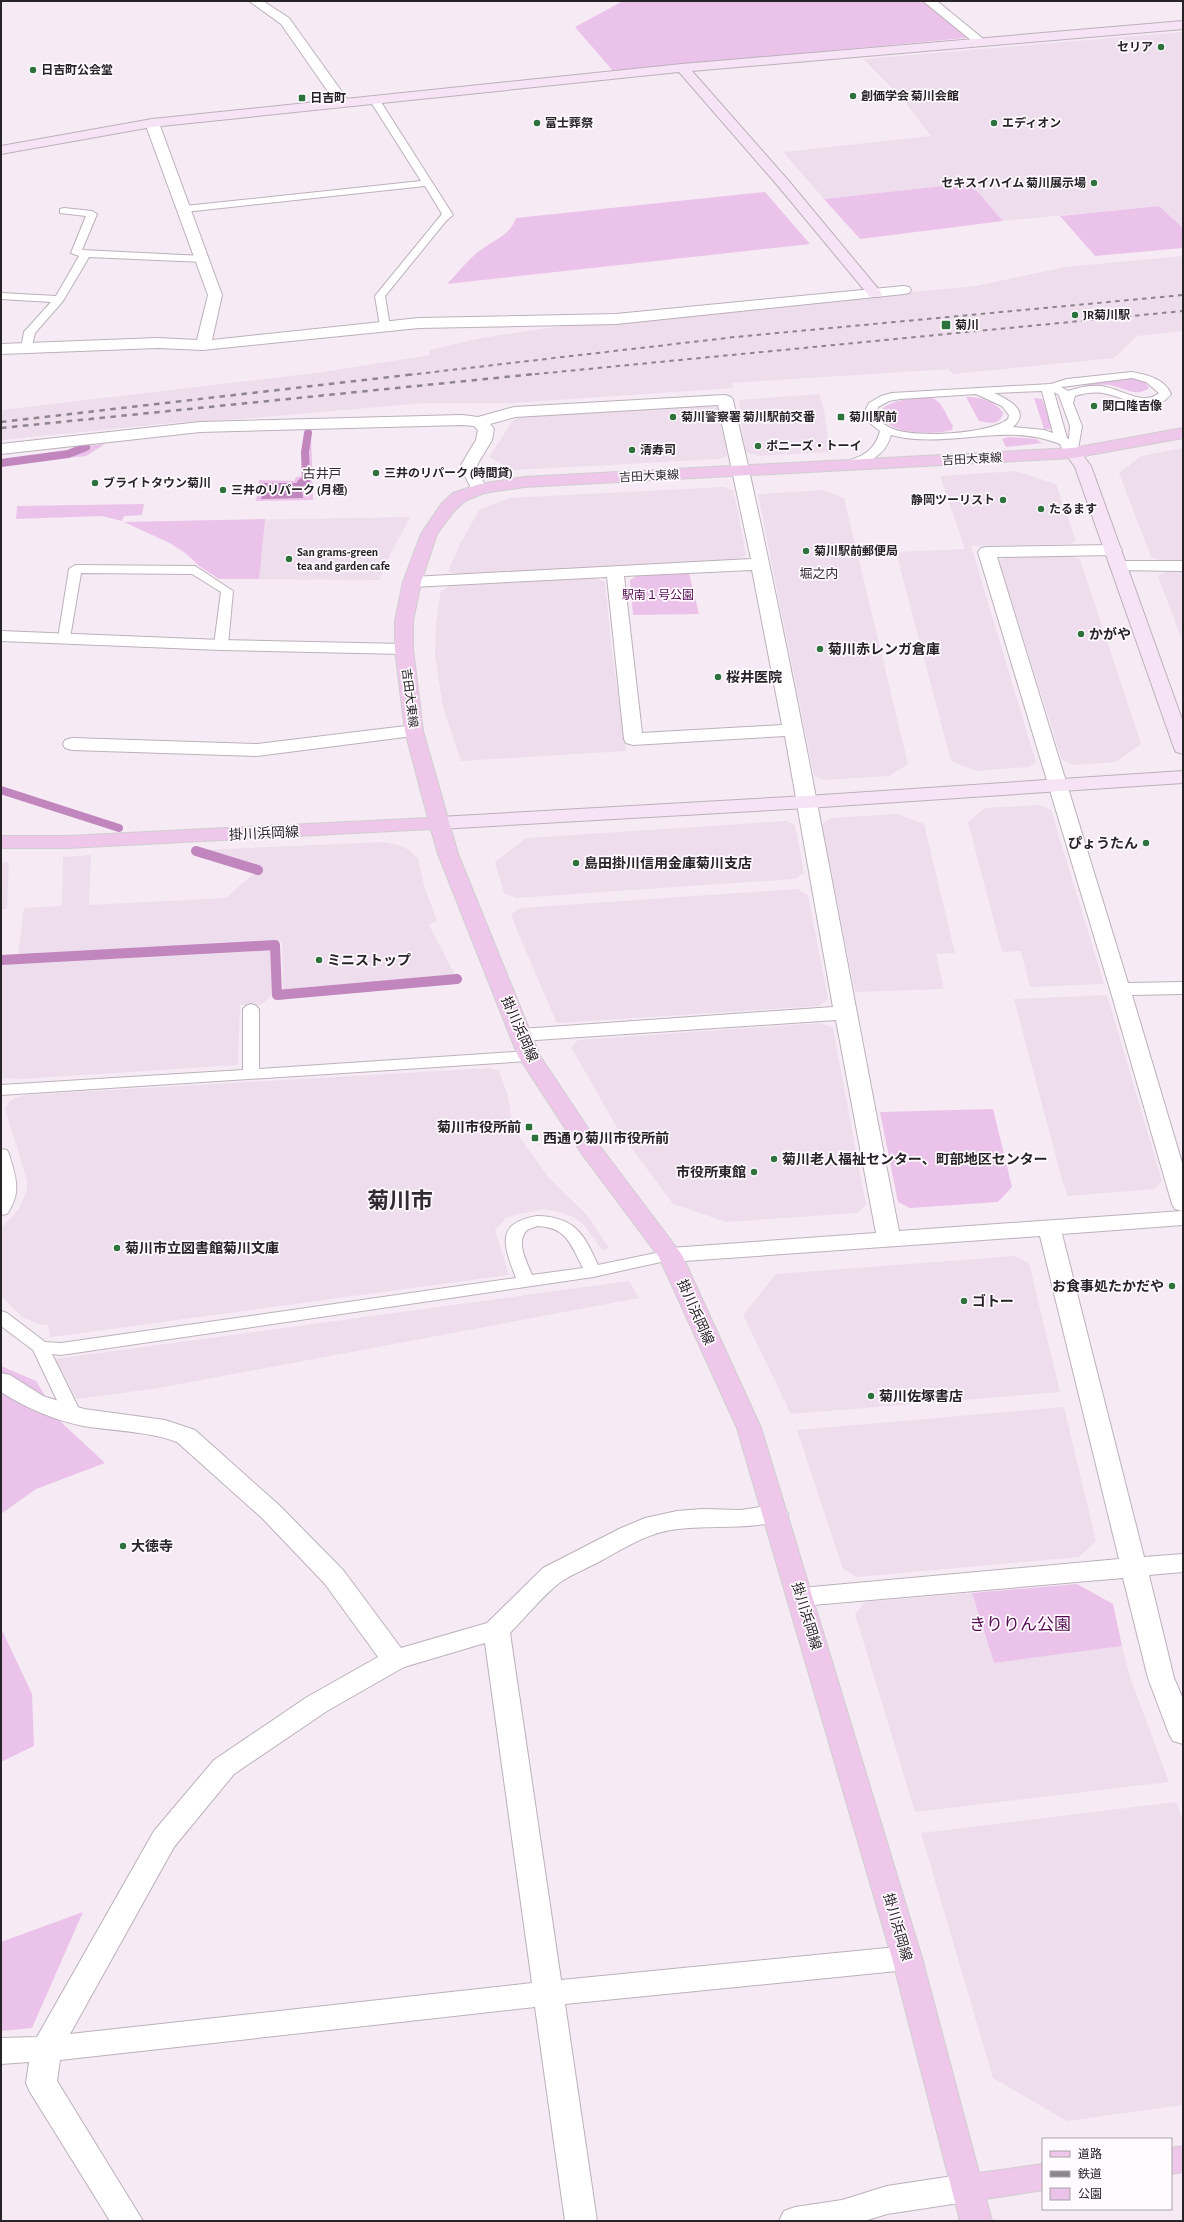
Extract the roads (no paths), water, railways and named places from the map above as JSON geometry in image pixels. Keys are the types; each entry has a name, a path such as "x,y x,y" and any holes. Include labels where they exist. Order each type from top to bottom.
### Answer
{"main road":[{"name":"吉田大東線","path":"439,823 414,731 404,649 404,621 412,582 429,534 437,520 459,497 480,489 524,482 741,472 1073,453 1183,433"},
{"name":"掛川浜岡線","path":"1,842 68,842 439,823 465,899 529,1056 590,1149 670,1255 749,1428 802,1597 908,1958 966,2188"},
{"path":"1172,2161 1183,2159"},
{"path":"976,2221 966,2188 1042,2176"}],"street":[{"path":"255,1 285,21 343,102"},
{"path":"929,1 981,42"},
{"path":"1,150 152,123 343,102 682,68 1183,25"},
{"path":"682,68 783,183 875,294"},
{"path":"152,123 185,209 215,295 203,345"},
{"path":"1,349 158,343 203,345 420,323 616,319 904,290"},
{"path":"1,449 86,438 200,427 443,419 479,422 514,412 725,400 760,564 807,802 845,1014 889,1240"},
{"path":"479,422 486,429 486,436 470,465 473,478 480,489"},
{"path":"1073,453 1083,466 1183,748"},
{"path":"1113,550 987,552 1120,989 1183,1204"},
{"path":"412,582 760,564"},
{"path":"1119,566 1183,566"},
{"path":"615,571 633,739 792,730"},
{"path":"1,636 221,645 404,649"},
{"path":"72,744 257,750 414,731"},
{"path":"439,823 807,802 1058,784 1183,777"},
{"path":"1120,989 1183,988"},
{"path":"521,1035 845,1014"},
{"path":"670,1255 1183,1218"},
{"path":"1049,1227 1135,1567 1161,1678 1183,1734"},
{"path":"1,1381 34,1402 73,1415 165,1428 186,1436 271,1512 334,1577 395,1660"},
{"path":"127,2221 41,2083 46,2050 164,1839 224,1767 317,1704 395,1660 446,1643 496,1630 552,1575 641,1529 654,1524 677,1520 741,1519 775,1514"},
{"path":"802,1597 1183,1562"},
{"path":"496,1630 581,2221"},
{"path":"1,2051 46,2050 549,1993 908,1958"},
{"path":"794,2221 842,2214 887,2200 966,2188"}],"lane":[{"path":"374,100 448,215 442,219 380,296 385,326"},
{"path":"185,209 426,183"},
{"path":"64,211 92,214 76,253 203,259"},
{"path":"27,348 30,332 59,299 86,254"},
{"path":"1,296 59,299"},
{"path":"1052,387 1064,393 1076,426 1073,453 1068,451 1067,444 1061,439 1052,435 1017,430 924,437 886,431 870,418 873,406 880,400 907,394 1052,387 1067,382 1132,375 1150,379 1163,389 1165,394 1156,400 1144,402 1130,400 1108,391 1086,390 1070,394 1068,402"},
{"path":"1052,387 1047,392 1061,439"},
{"path":"965,391 991,395 1013,409 1014,418 1010,424 990,431"},
{"path":"843,466 860,463 871,457 883,443 886,431"},
{"path":"64,638 75,569 195,570 227,591 221,645"},
{"path":"251,1009 251,1074"},
{"path":"1,1090 529,1056"},
{"path":"1,1154 9,1181 9,1195 6,1205 1,1210"},
{"path":"526,1281 513,1240 515,1233 521,1227 537,1221 559,1224 569,1230 593,1272"},
{"path":"40,1346 61,1349 593,1272 670,1255"},
{"path":"1,1317 40,1346 73,1415"}],"waterway":[{"path":"301,483 306,480 305,452 308,433"},
{"path":"1,463 68,454 86,447"},
{"path":"1,790 119,828"},
{"path":"196,851 258,870"},
{"path":"1,960 275,945 277,995 457,979"}],"railway":[{"path":"408,375 735,337 1183,295"},
{"path":"526,375 1183,311"},
{"path":"1,422 416,374"},
{"path":"1,428 535,374"}],"place":[{"name":"セリア","path":"1161,47"},
{"name":"日吉町公会堂","path":"33,70"},
{"name":"創価学会 菊川会館","path":"853,96"},
{"name":"日吉町","path":"302,98"},
{"name":"富士葬祭","path":"537,123"},
{"name":"エディオン","path":"994,123"},
{"name":"セキスイハイム 菊川展示場","path":"1094,183"},
{"name":"JR菊川駅","path":"1075,315"},
{"name":"菊川","path":"946,325"},
{"name":"関口隆吉像","path":"1094,406"},
{"name":"菊川警察署 菊川駅前交番","path":"673,417"},
{"name":"菊川駅前","path":"841,417"},
{"name":"ポニーズ・トーイ","path":"758,446"},
{"name":"清寿司","path":"632,450"},
{"name":"三井のリパーク (時間貸)","path":"376,473"},
{"name":"ブライトタウン菊川","path":"95,483"},
{"name":"三井のリパーク (月極)","path":"223,490"},
{"name":"静岡ツーリスト","path":"1003,500"},
{"name":"たるます","path":"1041,509"},
{"name":"菊川駅前郵便局","path":"806,551"},
{"name":"San grams-green tea and garden cafe","path":"289,559"},
{"name":"かがや","path":"1081,634"},
{"name":"菊川赤レンガ倉庫","path":"820,649"},
{"name":"桜井医院","path":"718,677"},
{"name":"ぴょうたん","path":"1146,843"},
{"name":"島田掛川信用金庫菊川支店","path":"576,863"},
{"name":"ミニストップ","path":"319,960"},
{"name":"菊川市役所前","path":"529,1127"},
{"name":"西通り菊川市役所前","path":"535,1138"},
{"name":"菊川老人福祉センター、町部地区センター","path":"774,1159"},
{"name":"市役所東館","path":"754,1172"},
{"name":"菊川市立図書館菊川文庫","path":"117,1248"},
{"name":"お食事処たかだや","path":"1172,1286"},
{"name":"ゴトー","path":"964,1301"},
{"name":"菊川佐塚書店","path":"871,1396"},
{"name":"大徳寺","path":"123,1546"}],"district":[{"name":"古井戸","path":"322,473"},
{"name":"堀之内","path":"819,573"},
{"name":"菊川市","path":"400,1200"}],"park label":[{"name":"駅南１号公園","path":"658,595"},
{"name":"きりりん公園","path":"1020,1624"}]}
